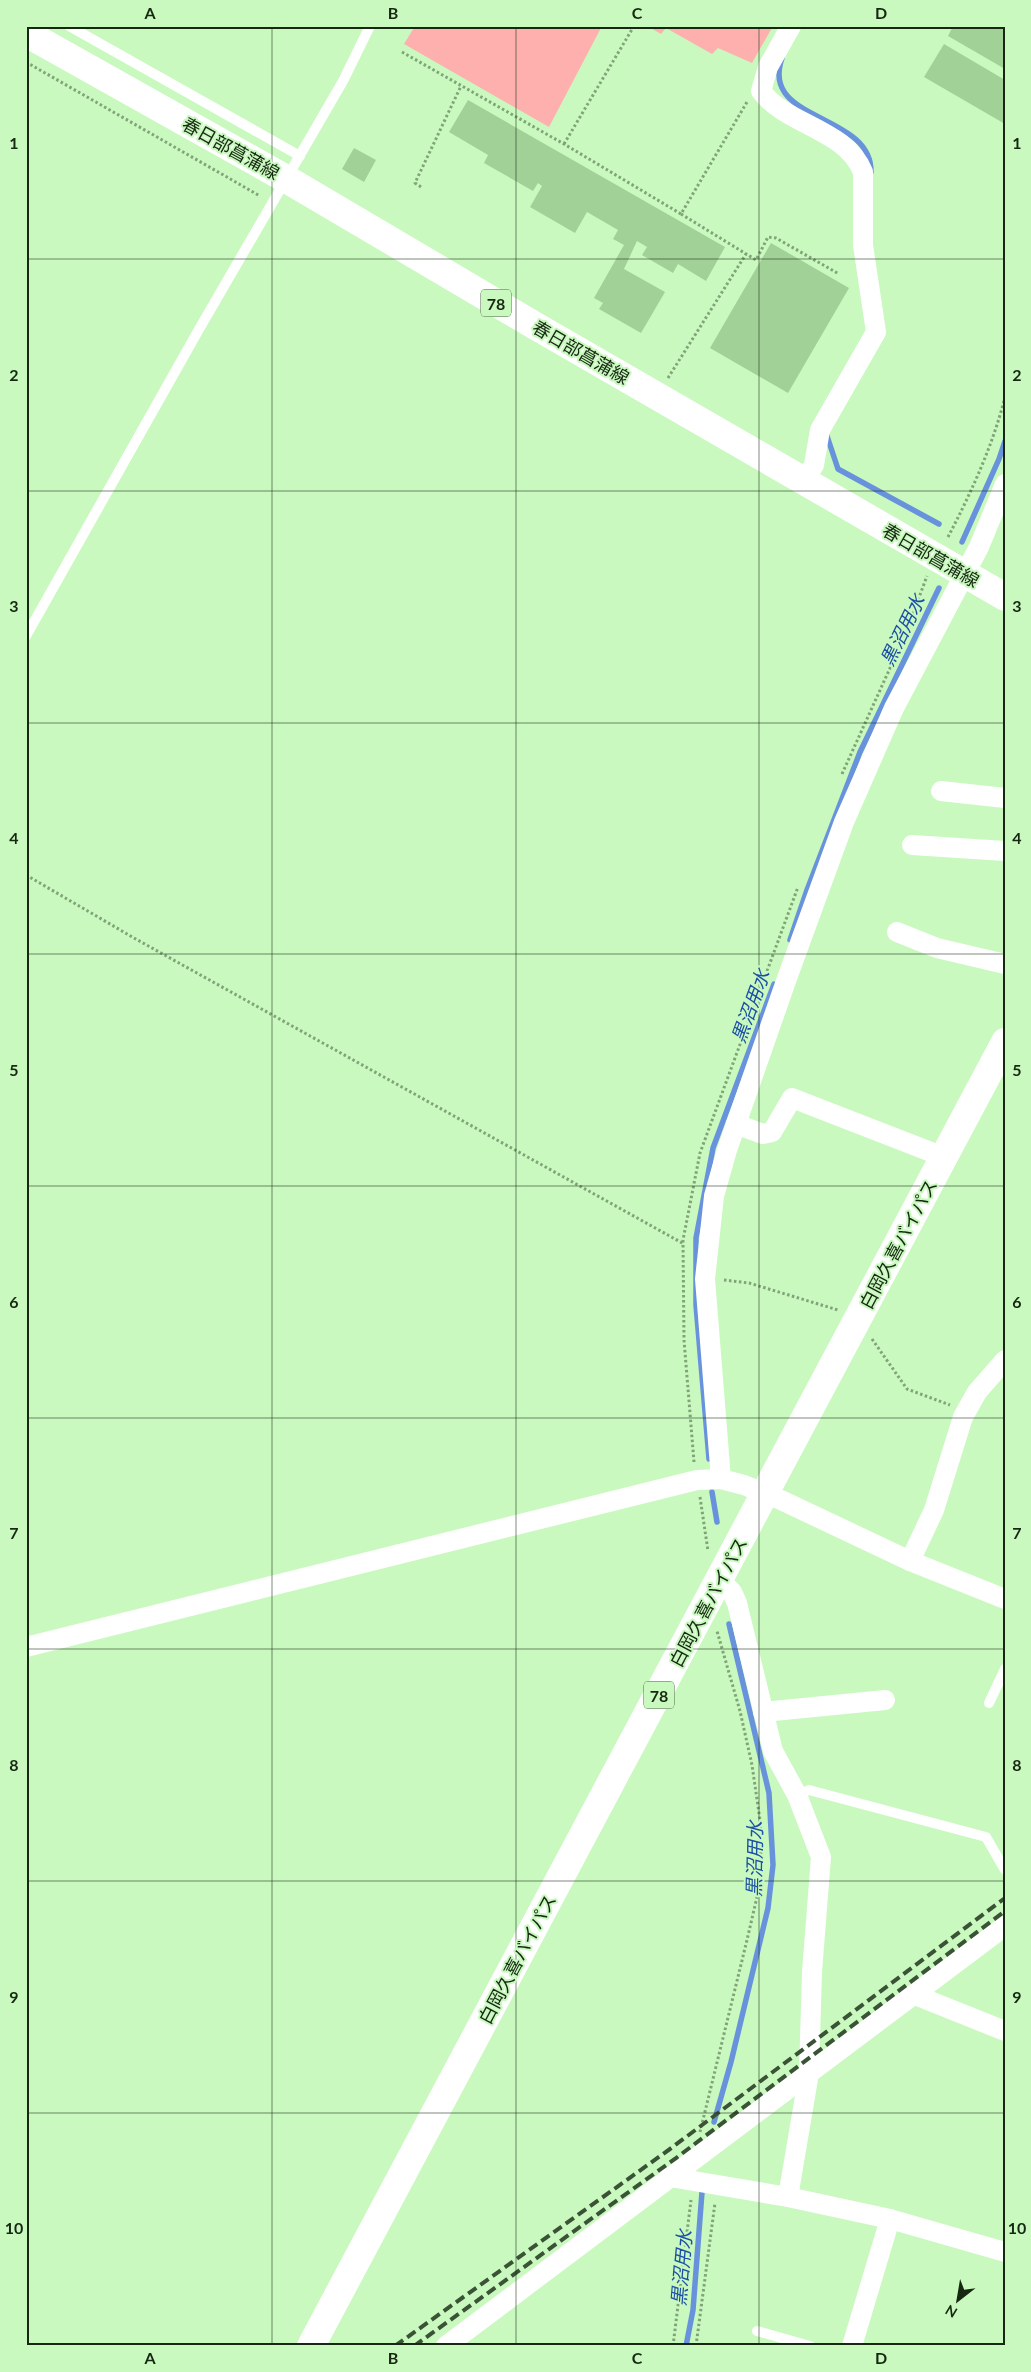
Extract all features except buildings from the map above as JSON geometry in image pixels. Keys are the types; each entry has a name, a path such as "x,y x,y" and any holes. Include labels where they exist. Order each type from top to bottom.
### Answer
{"main road":[{"name":"春日部菖蒲線","path":"26,33 288,180 530,324 1005,597"},
{"name":"白岡久喜バイパス","path":"311,2346 716,1568 765,1493 1005,1042"}],"street":[{"path":"791,26 768,67 761,90 770,103 844,145 860,164 863,172 863,245 876,332 820,430 814,465 804,481"},
{"path":"721,1479 705,1278 714,1196 736,1124 844,822 894,708 966,574 1005,484"},
{"path":"941,791 1005,798"},
{"path":"912,845 1005,851"},
{"path":"896,932 937,948 1005,964"},
{"path":"736,1124 764,1134 772,1132 792,1098 944,1157"},
{"path":"910,1561 934,1510 966,1412 977,1392 1005,1360"},
{"path":"26,1648 697,1480 721,1479 765,1493 910,1561 1005,1599"},
{"path":"716,1568 732,1592 737,1604 772,1751 797,1795 821,1857 812,1972 810,2073 788,2197"},
{"path":"763,1712 885,1700"},
{"path":"446,2346 1005,1926"},
{"path":"914,1995 1005,2031"},
{"path":"670,2177 788,2197 890,2219 1005,2252"},
{"path":"852,2346 890,2219"}],"lane":[{"path":"69,26 300,156"},
{"path":"26,636 198,331 272,203 288,180 343,81 370,26"},
{"path":"989,1703 1005,1669"},
{"path":"797,1795 809,1790 986,1836 1005,1870"},
{"path":"757,2331 810,2346"}],"path":[{"path":"564,144 634,26"},
{"path":"402,52 564,144 756,260 768,237 776,238 839,274"},
{"path":"26,62 272,203"},
{"path":"421,187 415,183 461,86"},
{"path":"681,214 749,100 761,90"},
{"path":"667,380 746,254"},
{"path":"945,542 960,515 998,425 1005,397"},
{"path":"26,875 134,938 684,1244"},
{"path":"705,1278 749,1283 830,1306 858,1319 907,1389 966,1412"},
{"path":"700,1494 706,1545 716,1568"},
{"path":"699,2137 757,1898 761,1864 760,1820 752,1765 740,1711 719,1634 714,1627"},
{"path":"673,2346 689,2228 693,2181"},
{"path":"696,2346 716,2196"}],"shaded area":[{"path":"415,26 602,26 549,127 404,44"},
{"path":"647,26 773,26 752,63 718,48 712,54 666,28 661,34"}],"waterway":[{"path":"782,58 779,79 786,95 800,107 854,138 867,153 871,172"},
{"path":"826,433 838,469 939,524"},
{"name":"黒沼用水","path":"962,542 999,459 1005,441"},
{"name":"黒沼用水","path":"790,940 807,890 860,752 939,588"},
{"name":"黒沼用水","path":"709,1459 696,1305 696,1238 713,1148 774,984"},
{"name":"黒沼用水","path":"712,1492 717,1522"},
{"name":"黒沼用水","path":"714,2122 731,2062 768,1908 773,1865 769,1793 729,1624"},
{"name":"黒沼用水","path":"686,2346 693,2310 702,2192"}],"railway":[{"path":"395,2346 670,2149 1005,1898"},
{"path":"414,2346 676,2158 1005,1911"}]}
